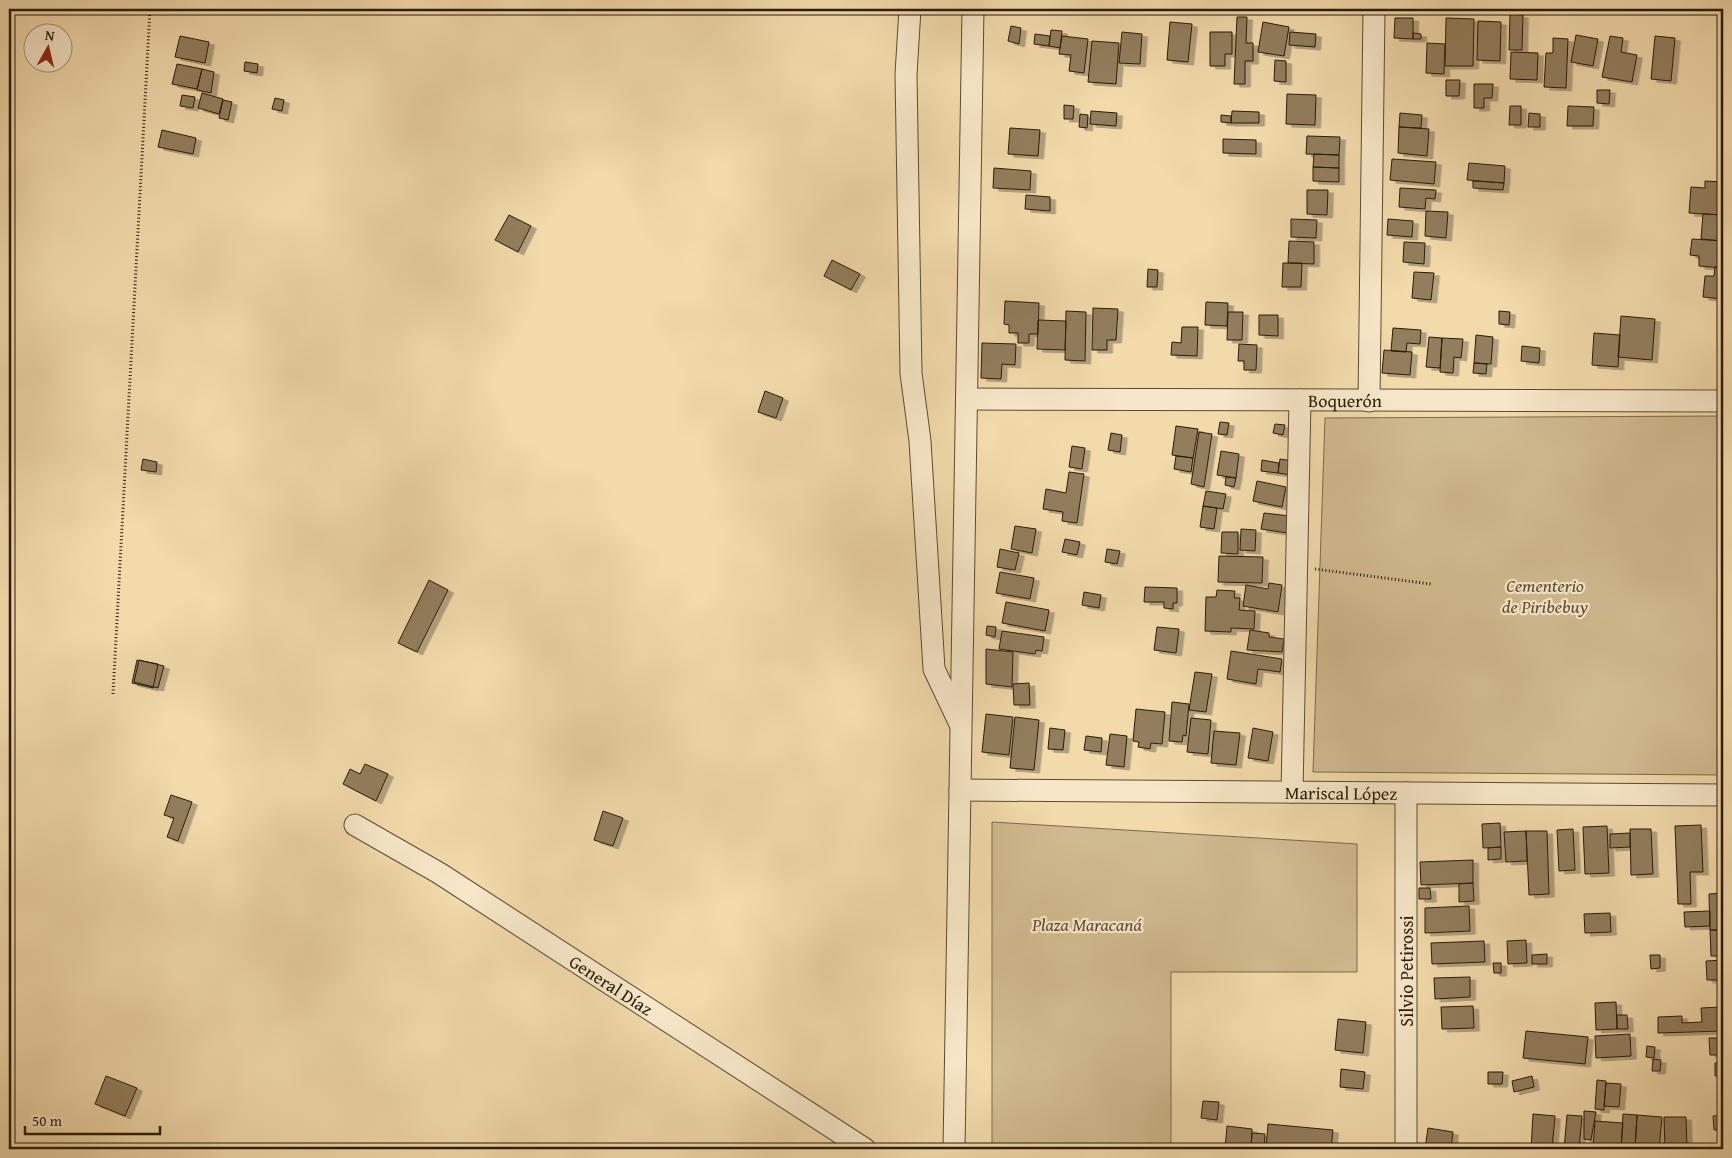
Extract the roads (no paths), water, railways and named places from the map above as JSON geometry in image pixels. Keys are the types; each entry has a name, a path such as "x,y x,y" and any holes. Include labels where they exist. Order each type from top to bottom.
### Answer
{"street":[{"path":"910,9 906,74 911,373 920,441 934,669 962,728"},
{"path":"954,1149 973,9"},
{"path":"1369,400 1374,9"},
{"name":"Boquerón","path":"967,399 1723,402"},
{"path":"1292,792 1300,400"},
{"name":"Mariscal López","path":"960,790 1723,795"},
{"name":"Silvio Petirossi","path":"1406,793 1406,1149"},
{"name":"General Díaz","path":"355,825 439,874 865,1149"}],"park label":[{"name":"Cementerio de Piribebuy","path":"1545,595"},
{"name":"Plaza Maracaná","path":"1087,924"}]}
